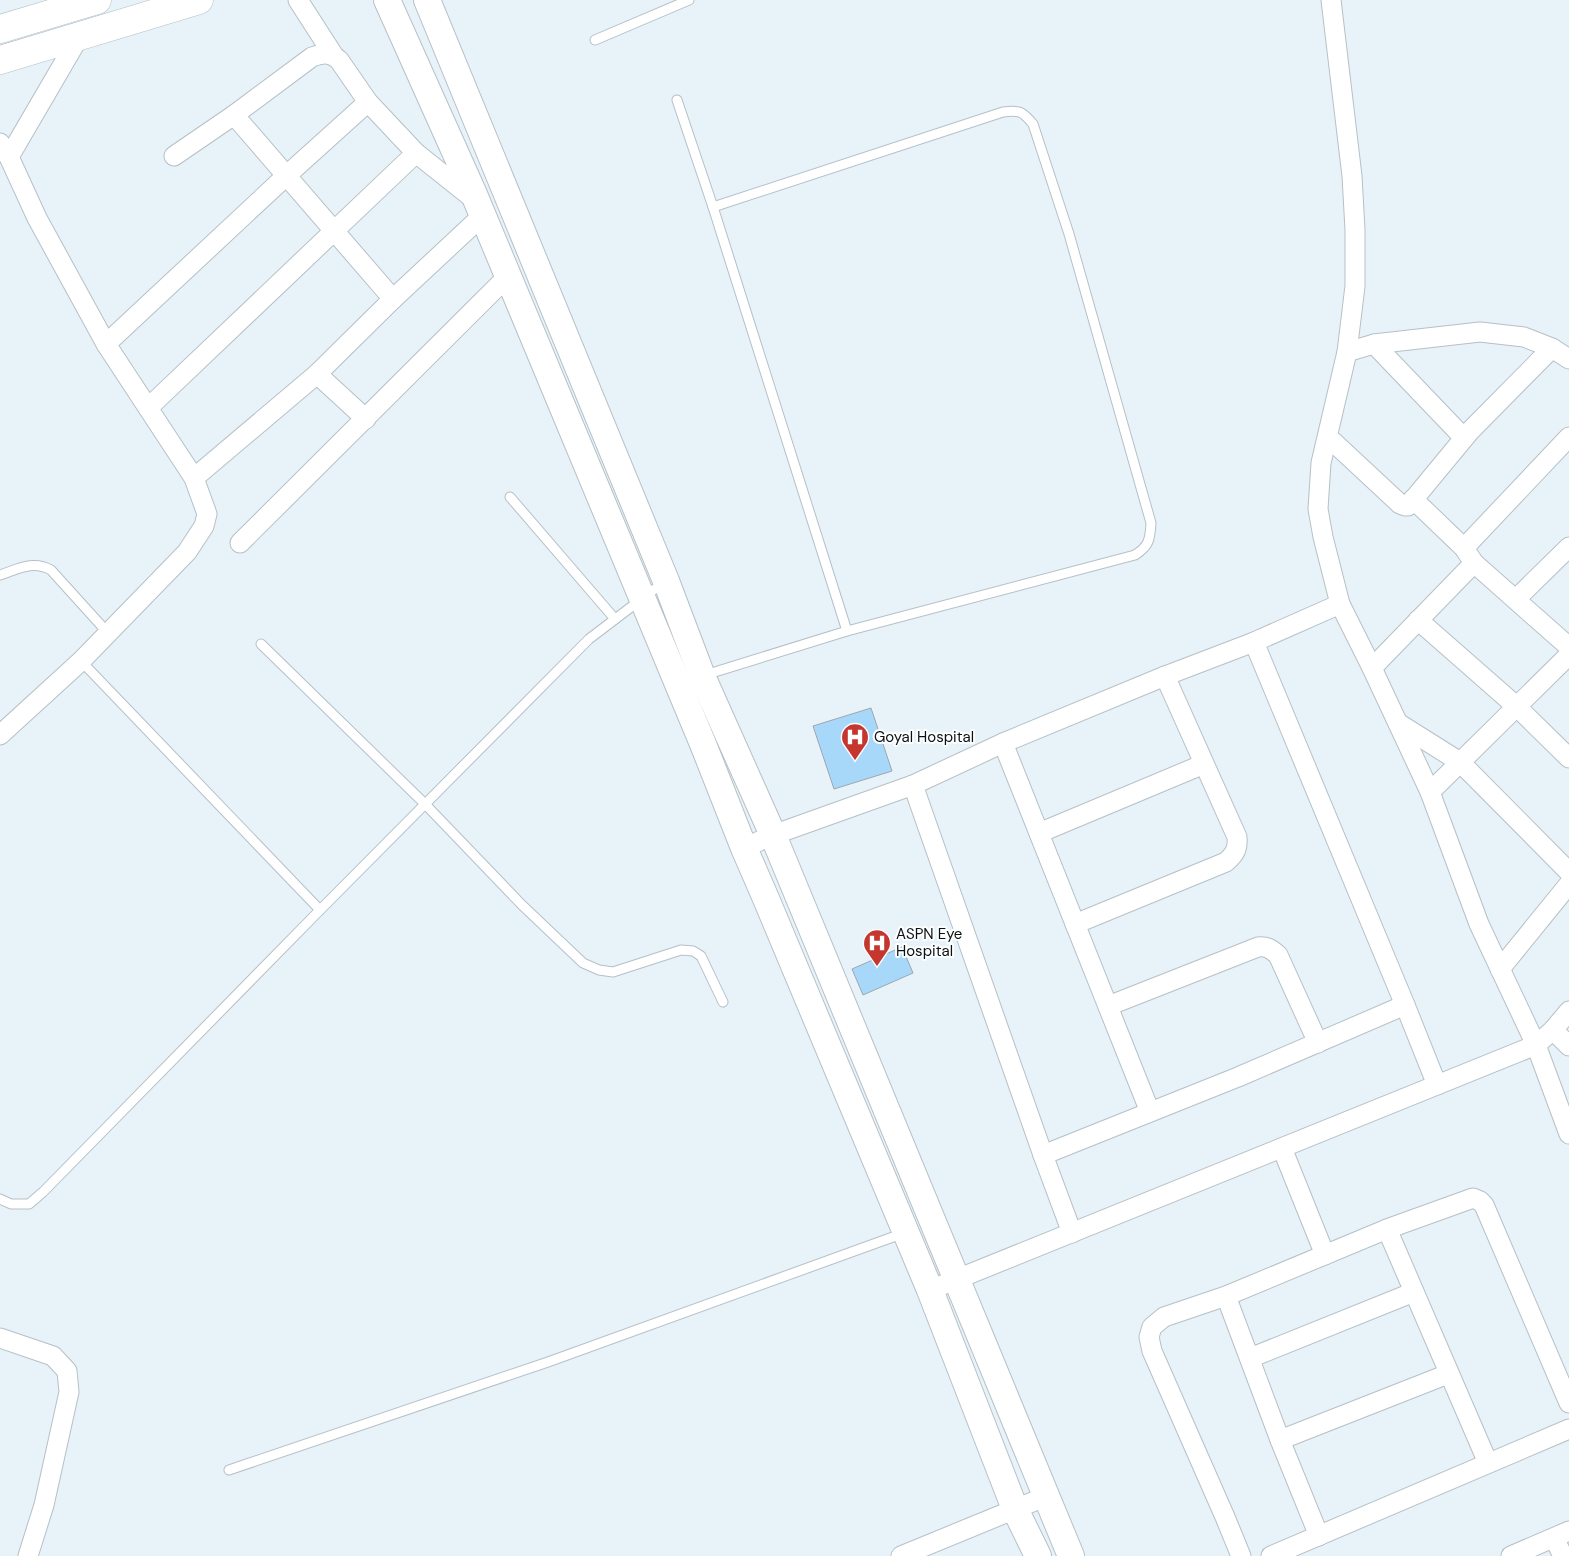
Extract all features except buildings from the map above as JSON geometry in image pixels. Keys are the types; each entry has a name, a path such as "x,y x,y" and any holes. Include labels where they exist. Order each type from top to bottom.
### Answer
{"main road":[{"path":"0,30 97,0"},
{"path":"0,60 199,0"},
{"path":"387,0 479,208 555,388 744,848 930,1290 1015,1509 1038,1556"},
{"path":"427,0 666,581 702,676 773,835 1071,1556"},
{"path":"555,388 582,376"}],"street":[{"path":"194,478 317,374 393,299 479,208 416,153 368,102 334,56 298,0"},
{"path":"1331,0 1352,176 1355,230 1355,286 1347,352 1321,463 1318,509 1323,537 1340,604 1430,792 1479,924 1536,1045 1569,1134"},
{"path":"0,735 81,661 187,552 204,526 207,514 194,478 106,344 3,152 79,36"},
{"path":"174,156 234,115 312,57 322,53 334,56"},
{"path":"106,344 368,102"},
{"path":"234,115 393,299"},
{"path":"148,408 416,153"},
{"path":"240,543 508,276"},
{"path":"1347,352 1374,344 1480,332 1524,337 1552,348 1569,359"},
{"path":"1374,344 1464,438"},
{"path":"1328,437 1400,504 1408,506 1464,438 1552,348"},
{"path":"317,374 366,419"},
{"path":"1372,668 1418,620 1469,555 1569,437"},
{"path":"1413,499 1469,555 1569,647"},
{"path":"1516,599 1569,547"},
{"path":"744,848 773,835 913,785 1003,743 1165,676 1254,642 1340,604"},
{"path":"1418,620 1516,706 1569,758"},
{"path":"1254,642 1437,1085"},
{"path":"1430,792 1569,655"},
{"path":"1075,924 1226,862 1235,854 1238,847 1237,837 1165,676"},
{"path":"1398,723 1460,762 1569,872"},
{"path":"1003,743 1150,1112"},
{"path":"1039,833 1204,764"},
{"path":"913,785 1072,1233"},
{"path":"1500,969 1569,884"},
{"path":"1108,1006 1258,946 1265,946 1278,955 1318,1043"},
{"path":"1043,1155 1238,1077 1405,1004"},
{"path":"930,1290 1536,1045 1553,1030 1569,1011"},
{"path":"1553,1030 1569,1046"},
{"path":"1282,1148 1325,1255"},
{"path":"1241,1556 1152,1351 1149,1337 1152,1327 1164,1316 1226,1296 1387,1229 1473,1198 1484,1205 1569,1403"},
{"path":"1387,1229 1488,1463"},
{"path":"1250,1358 1414,1292"},
{"path":"1226,1296 1280,1440 1319,1536"},
{"path":"0,1338 53,1356 67,1371 70,1392 44,1505 28,1556"},
{"path":"1280,1440 1448,1374"},
{"path":"1270,1556 1569,1428"},
{"path":"901,1556 1047,1496"},
{"path":"1511,1556 1561,1535 1563,1556"}],"lane":[{"path":"595,40 689,0"},
{"path":"677,100 713,207 847,631"},
{"path":"702,676 847,631 1135,555 1145,549 1150,539 1151,523 1069,234 1033,124 1025,115 1016,110 1003,112 713,207"},
{"path":"510,496 615,619"},
{"path":"0,575 33,564 43,565 51,570 108,633"},
{"path":"0,1199 11,1204 29,1204 43,1192 589,639 666,581"},
{"path":"261,644 425,804 522,905 583,963 599,970 612,972 681,950 693,951 701,956 723,1002"},
{"path":"81,661 320,910"},
{"path":"229,1470 548,1362 905,1232"}],"place":[{"name":"Goyal Hospital","path":"855,761"},
{"name":"ASPN Eye Hospital","path":"877,967"}]}
